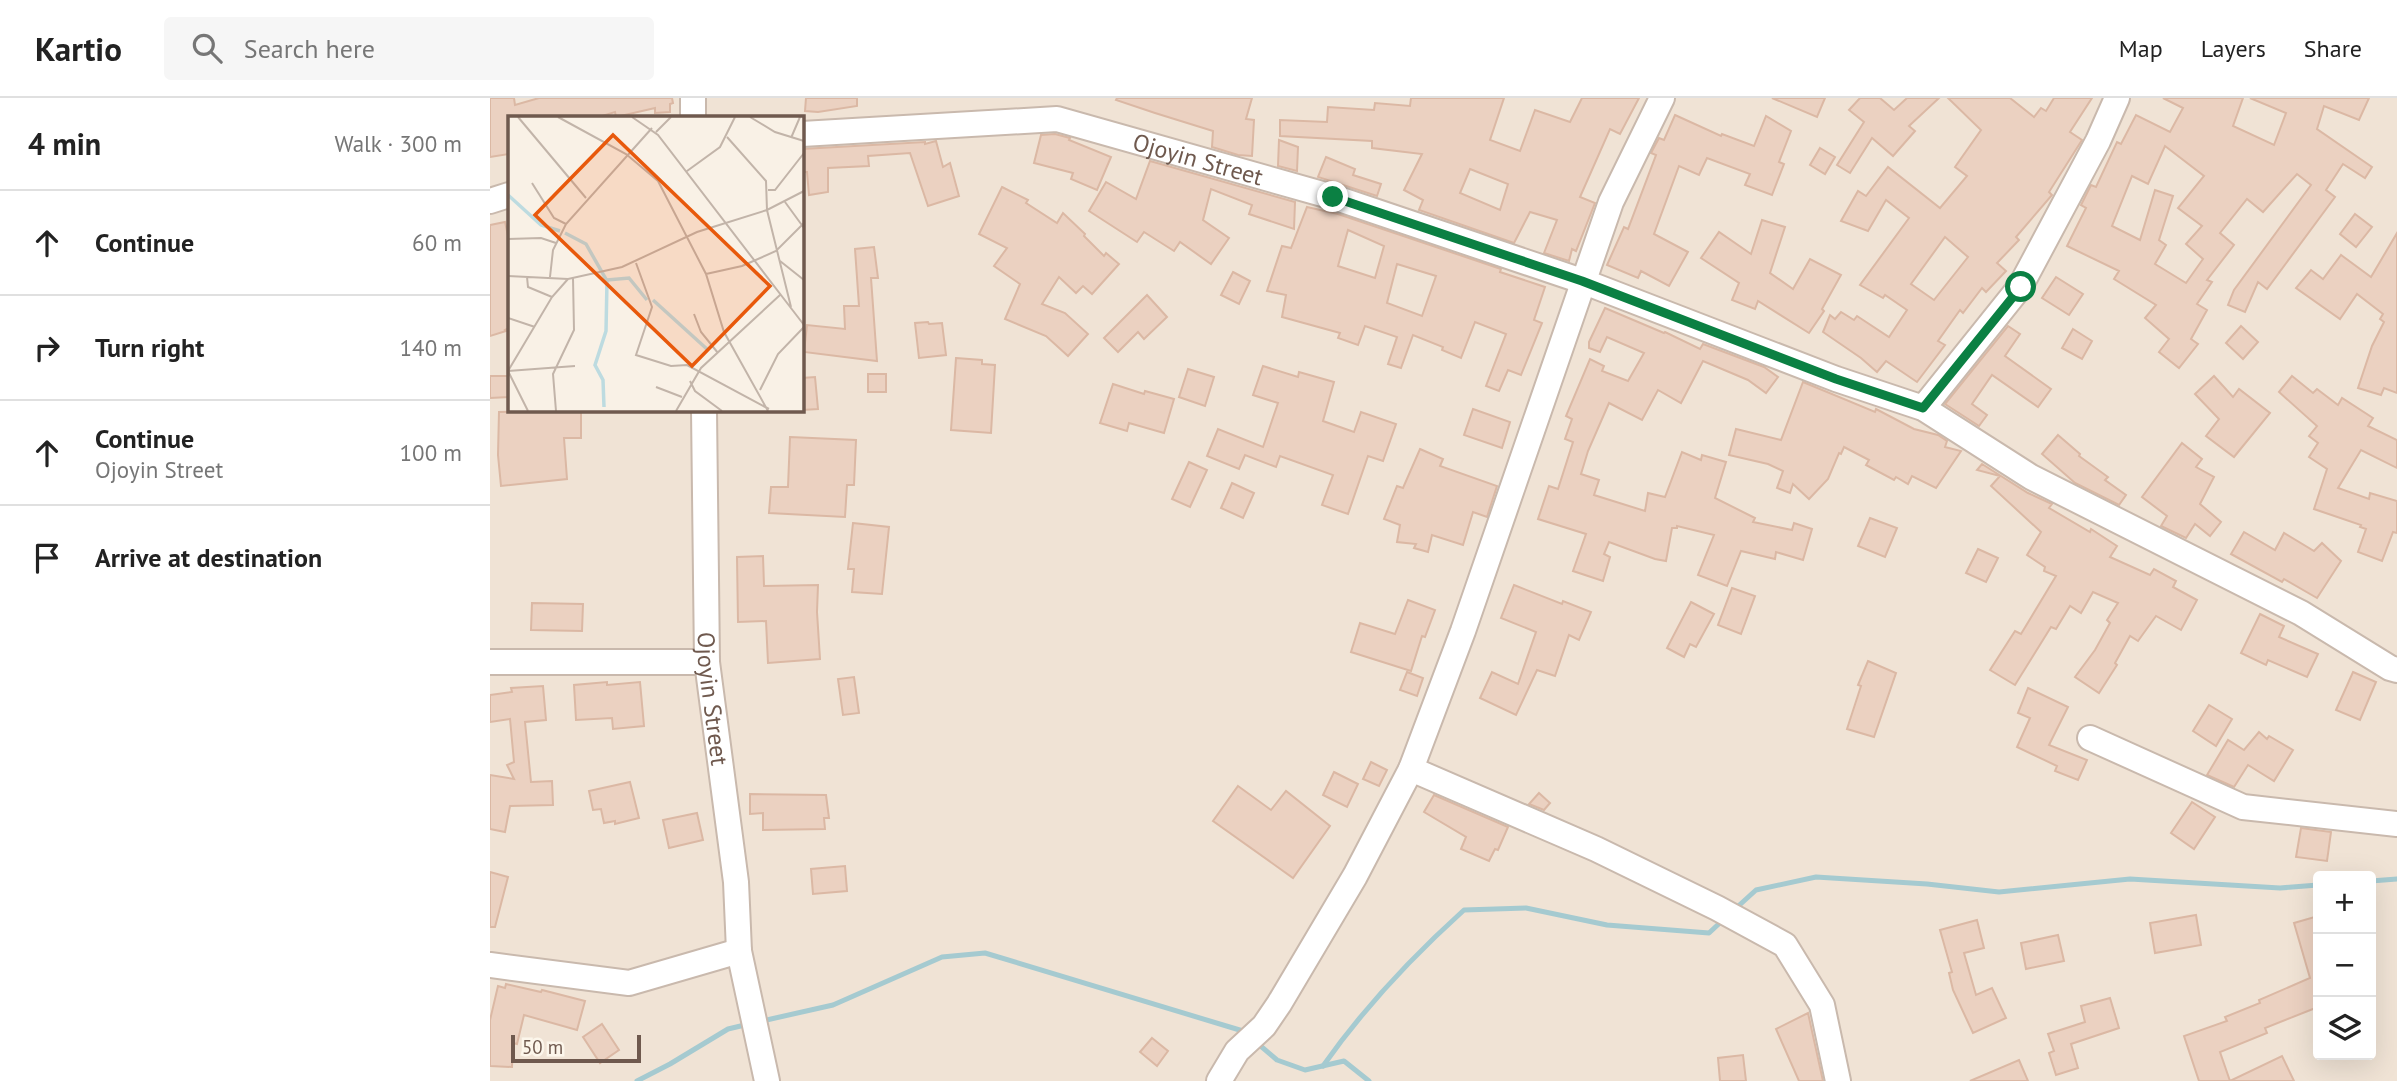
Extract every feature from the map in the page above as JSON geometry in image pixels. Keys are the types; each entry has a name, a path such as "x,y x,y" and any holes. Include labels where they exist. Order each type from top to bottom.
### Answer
{"street":[{"path":"693,98 693,116"},
{"path":"1219,1081 1237,1051 1264,1026 1355,876 1411,769 1463,631 1611,202 1662,98"},
{"path":"1923,408 2021,287 2098,141 2117,98"},
{"name":"Ojoyin Street","path":"803,134 1057,119 1333,197 1582,281 1836,379 1923,408 2031,477 2301,614 2397,670"},
{"path":"490,201 508,195"},
{"name":"Ojoyin Street","path":"704,411 707,662 736,882 739,951 767,1081"},
{"path":"490,662 707,662"},
{"path":"2090,738 2243,807 2397,824"},
{"path":"1411,769 1596,849 1717,908 1785,945 1822,1005 1838,1081"},
{"path":"490,965 629,984 739,951"}],"shaded area":[{"path":"490,98 2397,98 2397,1081 490,1081"}],"building":[{"path":"490,98 514,98 515,105 539,98 672,98 670,112 655,113 655,108 620,116 616,116 615,112 602,116 508,116 508,154 490,157"},
{"path":"806,98 857,98 857,106 818,112 805,111"},
{"path":"1252,98 1246,119 1254,120 1252,156 1212,147 1213,131 1116,100"},
{"path":"1411,98 1504,98 1490,140 1520,151 1535,110 1570,122 1582,98 1639,98 1620,134 1610,129 1580,197 1595,203 1576,251 1572,249 1569,261 1544,253 1557,220 1530,212 1514,243 1419,210 1423,200 1404,190 1422,154 1372,148 1372,141 1280,136 1280,120 1327,122 1328,107 1374,110 1375,103 1410,106","holes":["1470,169 1508,184 1500,210 1460,193"]},
{"path":"1772,98 1825,98 1817,117"},
{"path":"1860,98 1880,98 1894,110 1907,98 1939,98 1909,126 1915,131 1893,156 1872,138 1850,173 1837,165 1864,122 1849,110"},
{"path":"1948,98 2010,98 2034,117 2041,108 2046,111 2054,98 2092,98 2070,132 2082,140 2049,192 2052,195 2016,237 2019,240 1997,263 2006,271 1986,292 1982,288 1963,313 1960,310 1938,341 1945,345 1917,382 1886,361 1877,372 1823,332 1830,315 1835,319 1841,312 1854,320 1857,316 1889,337 1907,310 1885,295 1883,298 1860,285 1909,218 1886,200 1868,231 1841,221 1858,191 1866,196 1888,167 1940,208 1967,176 1955,167 1981,130","holes":["1945,237 1968,257 1934,300 1911,284"]},
{"path":"2163,98 2243,98 2233,126 2274,145 2286,113 2250,98 2369,98 2359,120 2324,106 2317,129 2372,167 2365,178 2343,164 2326,190 2335,197 2267,289 2258,282 2245,312 2228,305 2234,290 2311,185 2297,174 2263,212 2247,199 2220,233 2234,245 2207,280 2212,282 2197,304 2207,310 2191,339 2198,344 2179,368 2159,352 2169,339 2145,318 2156,305 2114,279 2119,271 2067,246 2086,208 2081,205 2091,185 2096,187 2117,142 2121,144 2136,115 2170,132 2183,108","holes":["2165,146 2204,176 2178,208 2202,226 2186,244 2203,259 2186,283 2155,264 2166,245 2159,240 2173,196 2155,190 2140,240 2112,226 2132,176 2148,184"]},
{"path":"1675,115 1721,136 1722,134 1754,146 1766,116 1791,131 1779,162 1784,164 1772,195 1745,185 1750,174 1707,158 1699,175 1679,166 1654,234 1688,252 1669,286 1641,271 1638,278 1607,265 1624,227 1628,229 1656,155 1651,153 1659,138 1664,140"},
{"path":"1055,134 1111,157 1097,190 1071,179 1073,173 1034,163 1041,135"},
{"path":"1279,140 1298,147 1297,171 1278,166"},
{"path":"936,141 943,167 950,163 959,196 928,206 910,153 868,156 869,166 828,168 828,192 809,195 807,172 803,172 803,149 925,144"},
{"path":"1820,148 1835,157 1825,174 1810,165"},
{"path":"1326,157 1355,169 1353,175 1381,184 1377,196 1318,177"},
{"path":"1150,161 1295,202 1294,229 1249,214 1252,205 1211,189 1203,220 1229,238 1211,264 1180,242 1174,251 1144,232 1137,242 1089,211 1106,182 1136,199"},
{"path":"1002,187 1028,200 1026,203 1057,223 1063,213 1104,256 1106,253 1119,264 1092,294 1083,286 1076,293 1059,277 1042,304 1065,313 1088,334 1068,356 1046,336 1005,319 1020,284 994,266 1007,248 979,234"},
{"path":"1307,207 1338,214 1501,269 1500,272 1545,287 1534,320 1542,323 1521,375 1508,370 1499,391 1486,386 1506,334 1475,322 1461,358 1442,350 1443,347 1413,335 1401,368 1388,364 1397,337 1365,326 1358,345 1338,338 1340,333 1282,317 1286,295 1267,291 1282,246 1291,248","holes":["1348,230 1384,246 1375,278 1338,266","1397,264 1436,276 1422,316 1387,303"]},
{"path":"2355,214 2372,227 2356,247 2340,234"},
{"path":"1762,220 1785,227 1770,273 1793,289 1810,259 1841,275 1822,309 1824,311 1809,333 1758,301 1755,309 1732,300 1739,283 1701,258 1719,232 1751,254"},
{"path":"505,222 508,236 508,328 490,336 490,225"},
{"path":"2397,233 2397,393 2384,388 2381,395 2358,388 2372,346 2384,322 2380,319 2383,314 2357,294 2340,319 2296,288 2311,270 2323,279 2341,255 2371,277"},
{"path":"874,247 878,278 871,278 877,361 804,352 807,325 845,329 844,306 859,306 855,249"},
{"path":"1233,272 1250,281 1239,304 1221,295"},
{"path":"2056,277 2083,294 2069,315 2042,298"},
{"path":"1147,295 1167,317 1144,339 1138,332 1118,352 1104,338"},
{"path":"1605,308 1700,349 1703,344 1764,367 1778,377 1766,393 1748,380 1703,361 1681,403 1658,390 1642,420 1609,403 1581,474 1599,480 1594,495 1645,511 1648,493 1665,497 1682,452 1701,460 1702,455 1726,462 1715,498 1755,518 1753,522 1792,530 1794,523 1812,529 1803,560 1776,552 1775,559 1741,551 1727,586 1698,575 1714,535 1677,526 1672,528 1666,561 1609,542 1604,554 1610,557 1603,581 1573,571 1586,534 1538,519 1549,486 1558,489 1573,442 1565,439 1572,419 1566,416 1590,359 1604,366 1602,371 1628,381 1644,353 1607,337 1600,352 1589,348 1589,342"},
{"path":"915,323 942,323 946,355 919,358"},
{"path":"2008,326 2020,334 2005,356 2051,389 2038,407 1992,375 1972,404 1987,415 1979,426 1945,404"},
{"path":"2241,326 2258,342 2243,359 2226,343"},
{"path":"2073,329 2092,341 2082,359 2062,348"},
{"path":"956,358 982,360 982,364 995,365 991,433 951,430"},
{"path":"1263,366 1298,377 1299,372 1334,382 1323,421 1354,432 1361,412 1396,424 1383,461 1368,456 1348,514 1322,505 1333,475 1280,456 1276,467 1245,455 1239,469 1207,456 1218,429 1263,447 1278,403 1253,395"},
{"path":"1188,369 1214,377 1205,406 1179,397"},
{"path":"868,374 886,374 886,392 868,392"},
{"path":"490,376 508,376 508,397 490,398"},
{"path":"2214,376 2233,397 2239,389 2270,413 2234,457 2206,436 2219,419 2195,394"},
{"path":"2292,376 2313,393 2317,389 2338,405 2342,398 2373,418 2368,426 2397,440 2397,468 2361,450 2338,488 2369,499 2370,493 2397,501 2397,533 2393,532 2382,561 2358,552 2366,529 2360,527 2361,525 2314,509 2327,469 2309,457 2318,443 2309,436 2317,426 2279,392"},
{"path":"815,377 818,409 803,410 803,378"},
{"path":"1803,382 1875,412 1876,409 1914,429 1938,435 1947,441 1945,447 1961,451 1936,488 1912,476 1908,484 1896,477 1894,480 1866,465 1869,460 1844,447 1828,479 1809,499 1793,484 1790,493 1777,488 1783,471 1768,464 1729,455 1736,429 1781,440"},
{"path":"1113,384 1144,394 1145,391 1174,399 1164,433 1129,423 1127,431 1100,423"},
{"path":"1473,409 1510,422 1502,448 1464,435"},
{"path":"581,411 581,438 564,438 567,479 501,486 498,455 499,412"},
{"path":"2058,435 2080,454 2079,456 2108,477 2105,480 2126,495 2119,505 2075,483 2042,454"},
{"path":"790,437 856,440 854,485 847,485 845,517 769,513 771,487 788,487"},
{"path":"2182,443 2202,459 2196,467 2214,477 2200,504 2221,522 2210,536 2195,524 2186,538 2161,526 2167,516 2142,497"},
{"path":"1420,449 1443,459 1440,466 1497,486 1487,517 1473,512 1463,545 1432,535 1428,552 1414,548 1416,544 1397,542 1400,525 1384,519 1397,486 1403,488"},
{"path":"1189,462 1207,470 1190,507 1172,499"},
{"path":"1982,464 2028,493 2052,504 2049,508 2090,532 2091,529 2117,546 2110,557 2150,575 2154,569 2176,581 2173,587 2197,600 2181,630 2156,616 2138,641 2130,636 2115,663 2117,665 2099,693 2075,677 2095,650 2110,623 2107,620 2118,603 2093,592 2081,613 2070,606 2056,629 2051,627 2015,685 1990,670 2015,631 2021,634 2056,576 2044,571 2045,567 2027,555 2041,532 1991,486 2000,476 1977,470"},
{"path":"1232,483 1254,493 1243,518 1221,508"},
{"path":"1870,518 1897,528 1885,557 1858,546"},
{"path":"853,523 889,527 882,594 852,592 854,569 848,569"},
{"path":"2244,532 2275,550 2284,533 2314,551 2322,543 2341,561 2317,598 2231,554"},
{"path":"1978,549 1998,558 1986,582 1966,573"},
{"path":"763,556 764,586 818,585 820,659 768,663 766,621 738,622 737,557"},
{"path":"1514,585 1591,612 1579,640 1569,635 1555,676 1537,670 1516,715 1480,698 1492,672 1518,684 1536,632 1501,618"},
{"path":"1732,588 1755,596 1741,634 1718,625"},
{"path":"1408,600 1435,610 1425,637 1422,636 1411,671 1351,652 1360,623 1395,634"},
{"path":"1691,602 1714,614 1696,647 1690,644 1684,657 1667,648"},
{"path":"532,603 583,604 582,631 531,630"},
{"path":"2260,614 2284,626 2279,637 2318,654 2307,677 2268,660 2266,665 2241,653"},
{"path":"1868,661 1896,673 1874,737 1847,729 1861,686 1858,685"},
{"path":"1407,672 1423,678 1417,696 1400,690"},
{"path":"2353,672 2376,682 2360,720 2336,710"},
{"path":"854,677 859,713 843,715 838,679"},
{"path":"607,682 607,685 640,682 644,726 613,729 612,718 576,720 574,685"},
{"path":"543,686 546,720 525,722 531,782 552,781 553,805 510,806 505,832 490,829 490,775 514,779 507,765 514,762 510,719 490,722 490,695 512,692 511,688"},
{"path":"2028,688 2068,707 2049,745 2087,760 2078,780 2055,771 2057,766 2017,747 2030,718 2018,713"},
{"path":"2209,705 2232,719 2216,746 2193,731"},
{"path":"2259,732 2267,739 2269,736 2293,750 2274,781 2248,765 2234,787 2207,775 2228,740 2244,750"},
{"path":"1371,762 1387,770 1379,786 1363,779"},
{"path":"1334,772 1358,784 1347,807 1323,795"},
{"path":"630,782 639,818 615,824 615,821 604,823 601,809 593,810 589,791"},
{"path":"1238,786 1271,810 1286,791 1330,826 1293,878 1213,821"},
{"path":"1539,793 1550,803 1544,810 1529,804"},
{"path":"750,794 826,795 829,818 824,818 825,829 763,830 763,813 750,814"},
{"path":"1434,795 1508,827 1498,850 1495,849 1489,861 1461,849 1466,837 1424,812"},
{"path":"2192,802 2215,817 2194,849 2171,833"},
{"path":"697,813 703,840 669,848 663,820"},
{"path":"2301,828 2331,832 2327,861 2296,857"},
{"path":"845,866 847,891 813,894 811,869"},
{"path":"490,872 508,877 495,927 490,927"},
{"path":"2196,915 2201,945 2155,953 2150,923"},
{"path":"2313,917 2313,1009 2265,1028 2267,1033 2220,1052 2230,1081 2199,1081 2184,1036 2227,1021 2225,1017 2310,978 2294,923"},
{"path":"1977,920 1984,948 1964,953 1976,995 1992,988 2006,1018 1973,1033 1953,990 1949,973 1952,972 1940,930"},
{"path":"2058,935 2064,961 2026,969 2021,943"},
{"path":"506,984 585,1001 577,1030 524,1015 517,1044 513,1043 512,1067 490,1066 490,1020 498,986 505,988"},
{"path":"2110,998 2119,1028 2071,1044 2078,1068 2056,1075 2049,1053 2054,1051 2048,1034 2085,1022 2081,1006"},
{"path":"1808,1013 1823,1081 1799,1081 1776,1029"},
{"path":"602,1024 619,1050 600,1063 583,1037"},
{"path":"1152,1038 1168,1051 1157,1066 1140,1052"},
{"path":"1743,1055 1746,1081 1720,1081 1718,1058"},
{"path":"2282,1056 2294,1081 2230,1081"},
{"path":"2019,1060 2028,1081 1970,1081"}],"waterway":[{"path":"1734,910 1756,890 1816,877 1999,892 2130,879 2280,888 2313,885"},
{"path":"2376,881 2397,879"},
{"path":"1323,1066 1389,984 1464,910 1526,908 1607,925 1709,933 1724,919"},
{"path":"762,1021 833,1005 942,957 985,953 1246,1033"},
{"path":"637,1081 728,1029 749,1024"},
{"path":"1256,1042 1277,1060 1305,1070 1344,1061 1369,1081"}],"route":[{"path":"1333,197 1582,281 1836,379 1923,408 2021,287"}]}
